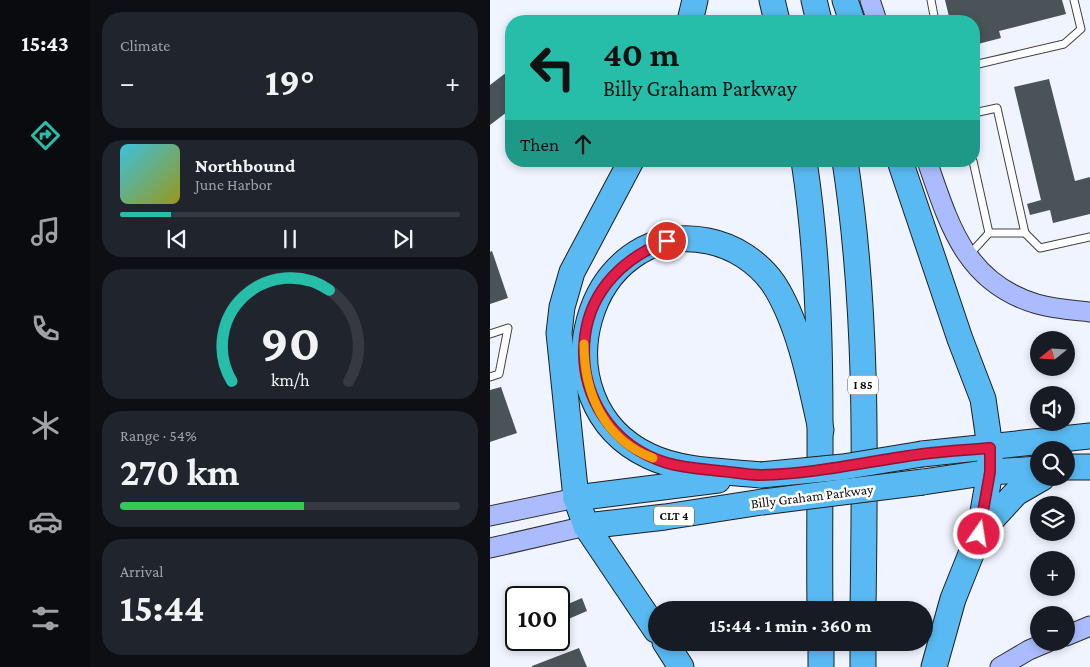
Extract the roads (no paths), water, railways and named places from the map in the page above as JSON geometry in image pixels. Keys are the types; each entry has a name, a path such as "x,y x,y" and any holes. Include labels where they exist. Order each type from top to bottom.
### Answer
{"highway":[{"path":"691,15 695,0"},
{"path":"772,0 776,15"},
{"path":"814,0 818,15"},
{"path":"845,0 850,15"},
{"path":"629,167 572,272 562,307 559,333 576,498 586,526 648,618"},
{"path":"805,167 815,262 820,363 820,601"},
{"name":"I 85","path":"846,167 855,235 861,328 863,601"},
{"path":"902,167 960,339 983,399 990,448 990,472 979,534 953,599 934,667"},
{"path":"760,475 685,467 650,456 620,437 602,416 588,386 584,364 586,332 592,310 602,291 624,265 647,249 678,238 697,238 717,242 736,250 751,260 773,284 795,331 821,430"},
{"name":"Billy Graham Parkway","path":"576,498 760,475 843,467 922,454 1090,436"},
{"path":"1075,467 1090,467"},
{"name":"Billy Graham Parkway","path":"586,526 665,517 762,502 990,472 1030,470"},
{"path":"979,534 1001,506 1016,492 1030,484"},
{"path":"671,651 681,667"},
{"path":"821,651 821,667"},
{"path":"862,667 863,651"}],"street":[{"path":"870,0 875,15"},
{"path":"929,167 947,219 967,257 990,281 1013,295 1046,306 1090,312"},
{"path":"490,516 576,498"},
{"path":"490,548 586,526"},
{"path":"1075,632 1090,626"},
{"path":"1000,667 1030,650"}],"lane":[{"path":"931,0 935,15"},
{"path":"980,64 1064,44 1081,30 1074,0"},
{"path":"980,112 997,108 1025,233 1040,248 1090,236"},
{"path":"974,167 989,232"},
{"path":"989,232 1025,233"},
{"path":"967,257 989,232"},
{"path":"490,334 508,328 499,374 490,376"}]}
